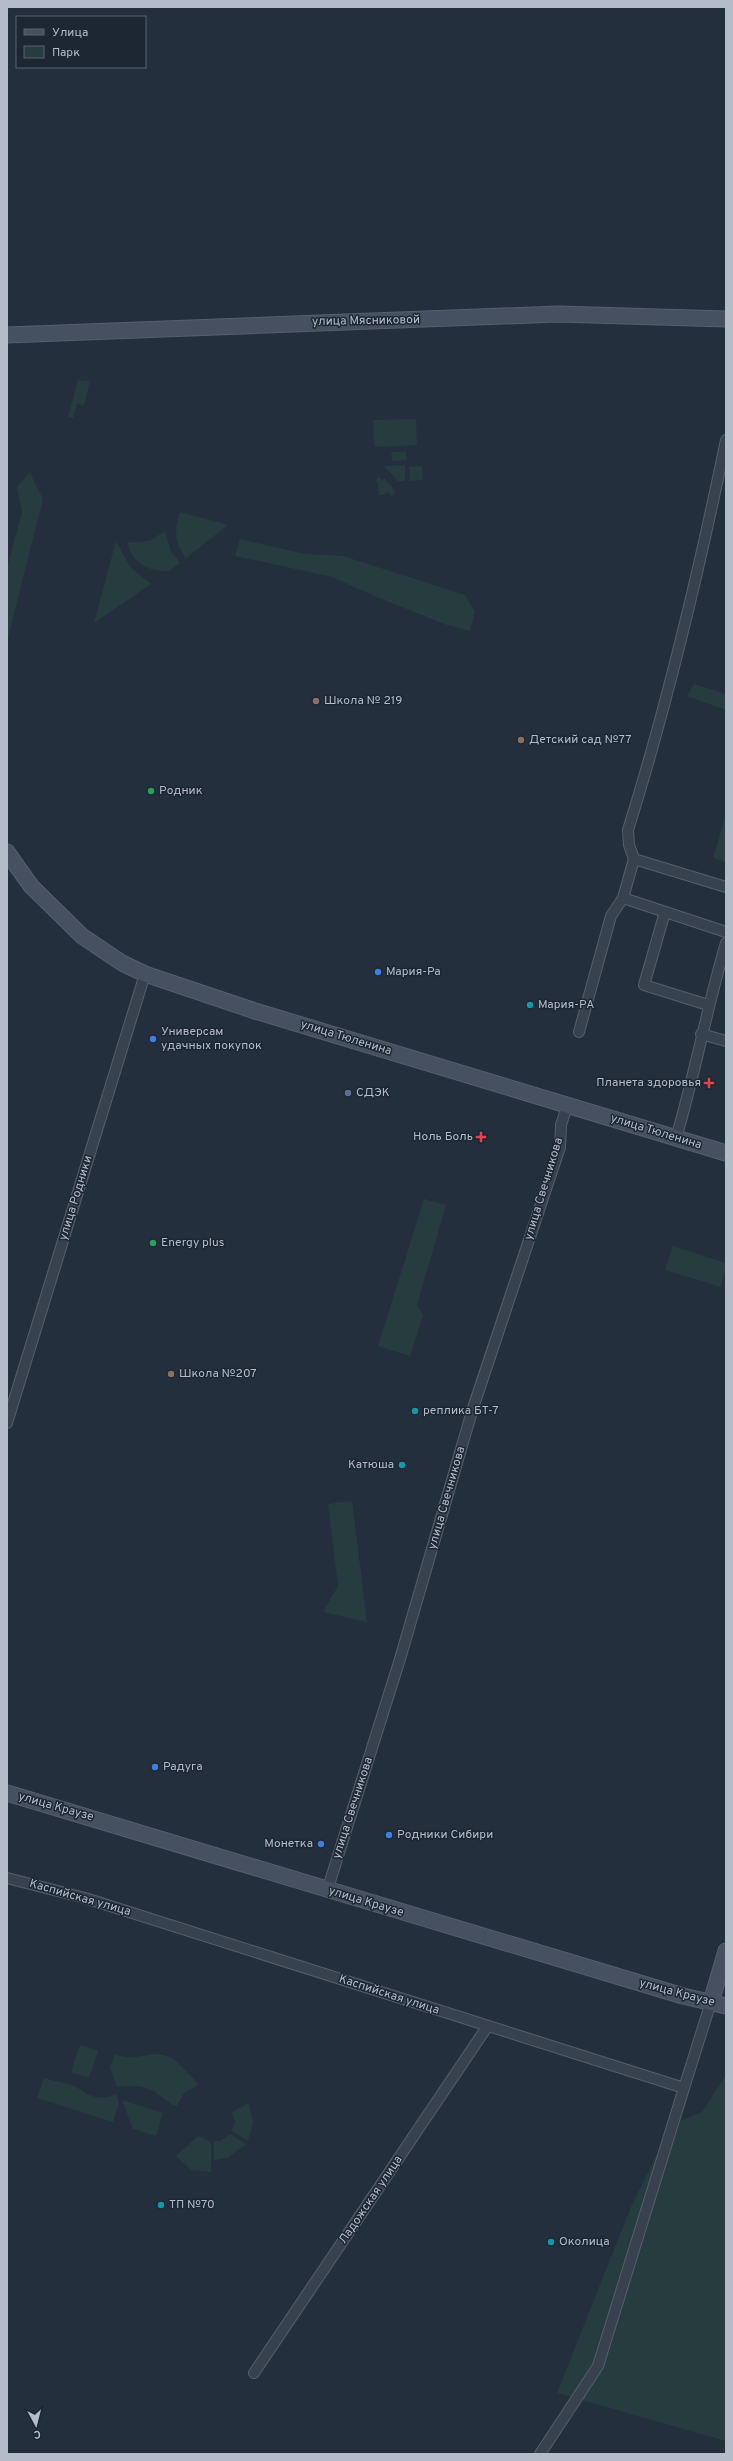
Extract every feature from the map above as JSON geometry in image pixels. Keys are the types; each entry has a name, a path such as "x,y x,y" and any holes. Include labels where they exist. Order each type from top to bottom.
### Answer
{"street":[{"name":"улица Мясниковой","path":"7,335 558,314 726,319"},
{"path":"579,1032 611,916 623,898 634,859 629,845 628,830 661,718 695,580 726,440"},
{"name":"улица Тюленина","path":"7,852 31,886 82,936 122,963 145,974 256,1011 726,1153"},
{"path":"634,859 726,887"},
{"path":"623,898 726,932"},
{"path":"665,912 644,985 708,1005"},
{"path":"676,1138 691,1088 708,1005 726,943"},
{"name":"улица Родники","path":"7,1423 145,974"},
{"path":"701,1034 726,1041"},
{"name":"улица Свечникова","path":"327,1891 400,1658 471,1415 560,1147 561,1125 567,1106"},
{"name":"улица Краузе","path":"7,1793 124,1827 327,1891 726,2006"},
{"name":"Каспийская улица","path":"7,1878 85,1898 684,2088"},
{"path":"540,2454 598,2366 726,1951"},
{"name":"Ладожская улица","path":"254,2373 488,2027"}],"green space":[{"path":"78,380 90,381 84,405 77,404 73,418 68,417"},
{"path":"416,419 417,445 374,447 373,420"},
{"path":"391,452 406,452 407,460 392,461"},
{"path":"405,465 405,481 398,481 384,466"},
{"path":"422,466 423,480 410,481 409,467"},
{"path":"30,473 43,499 7,642 7,568 22,512 17,486"},
{"path":"378,476 382,480 384,478 396,492 392,496 387,492 384,495 379,495 378,484 376,481"},
{"path":"180,512 228,525 186,558 179,547 176,536"},
{"path":"165,531 171,551 180,563 169,571 155,570 142,565 133,556 127,543 149,541"},
{"path":"240,539 305,554 343,556 465,595 475,611 470,631 447,625 379,598 332,577 235,556"},
{"path":"116,541 130,567 151,584 94,623"},
{"path":"694,684 726,694 726,710 687,696"},
{"path":"726,814 726,862 713,858"},
{"path":"424,1199 446,1205 417,1305 423,1315 410,1356 378,1346"},
{"path":"673,1246 726,1263 721,1287 665,1270"},
{"path":"352,1501 367,1622 323,1612 338,1586 328,1504"},
{"path":"80,2045 98,2051 89,2078 71,2072"},
{"path":"115,2054 125,2057 159,2054 167,2056 176,2061 198,2085 184,2093 177,2106 170,2103 152,2090 146,2088 135,2086 117,2087 110,2067"},
{"path":"726,2075 726,2441 557,2393 630,2209 672,2124 702,2112"},
{"path":"44,2078 71,2085 91,2096 101,2098 116,2094 119,2103 113,2122 37,2098"},
{"path":"122,2100 163,2113 156,2136 133,2129"},
{"path":"249,2103 253,2123 248,2141 232,2131 235,2122 232,2112"},
{"path":"230,2134 246,2144 229,2157 214,2160 214,2141 220,2141"},
{"path":"198,2136 211,2142 211,2172 191,2170 176,2156"}],"place":[{"name":"Школа № 219","path":"316,701"},
{"name":"Детский сад №77","path":"521,740"},
{"name":"Родник","path":"151,791"},
{"name":"Мария-Ра","path":"378,972"},
{"name":"Мария-РА","path":"530,1005"},
{"name":"Универсам удачных покупок","path":"153,1039"},
{"name":"Планета здоровья","path":"709,1083"},
{"name":"СДЭК","path":"348,1093"},
{"name":"Ноль Боль","path":"481,1137"},
{"name":"Energy plus","path":"153,1243"},
{"name":"Школа №207","path":"171,1374"},
{"name":"реплика БТ-7","path":"415,1411"},
{"name":"Катюша","path":"402,1465"},
{"name":"Радуга","path":"155,1767"},
{"name":"Родники Сибири","path":"389,1835"},
{"name":"Монетка","path":"321,1844"},
{"name":"ТП №70","path":"161,2205"},
{"name":"Околица","path":"551,2242"}]}
